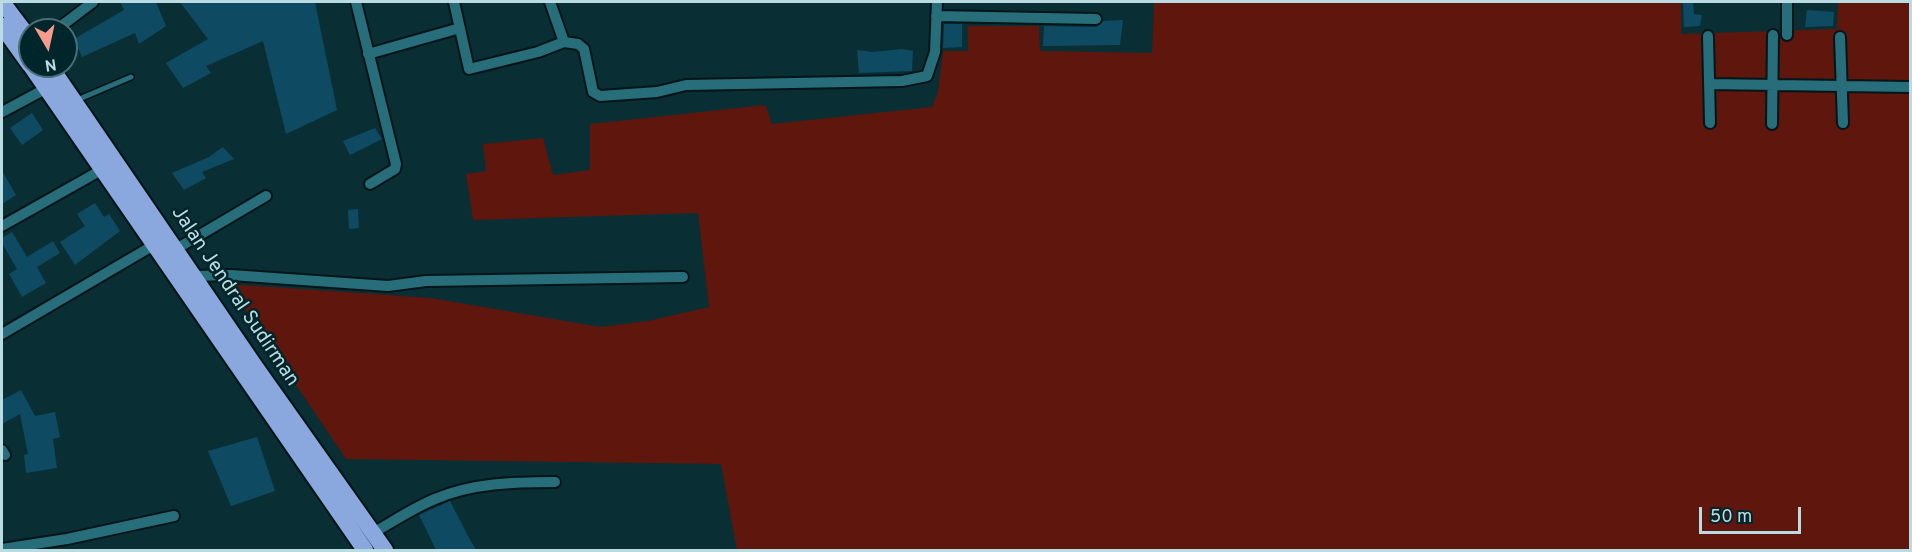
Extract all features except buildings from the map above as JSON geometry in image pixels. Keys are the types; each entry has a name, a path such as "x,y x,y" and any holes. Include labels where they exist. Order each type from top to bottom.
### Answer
{"highway":[{"path":"2,2 18,23"},
{"name":"Jalan Jendral Sudirman","path":"4,33 18,48"},
{"name":"Jalan Jendral Sudirman","path":"40,78 103,169 195,276 385,550"},
{"name":"Jalan Jendral Sudirman","path":"59,78 76,100 365,550"}],"street":[{"path":"72,18 93,2"},
{"path":"356,2 396,164 394,169 370,184"},
{"path":"454,2 469,69 538,52 564,42 578,44 584,49 593,92 600,96 657,92 686,86 902,81 927,76 935,52 937,2"},
{"path":"550,2 564,42"},
{"path":"1787,2 1787,35"},
{"path":"936,16 1096,19"},
{"path":"368,54 460,28"},
{"path":"1772,124 1773,35"},
{"path":"1708,36 1710,123"},
{"path":"1840,37 1843,123"},
{"path":"1709,84 1911,87"},
{"path":"2,112 47,88"},
{"path":"2,226 103,169"},
{"path":"2,334 166,243 266,196"},
{"path":"195,276 231,275 388,286 426,281 683,277"},
{"path":"373,533 409,511 451,493 488,485 555,482"},
{"path":"2,549 67,539 174,516"}],"lane":[{"path":"76,100 131,76"}],"shaded area":[{"path":"1154,2 1681,2 1681,34 1837,29 1838,2 1910,2 1910,550 737,550 721,464 346,459 228,284 431,298 600,327 648,321 709,307 698,213 473,220 466,174 486,171 483,144 543,138 553,175 590,170 590,124 765,105 772,124 932,107 938,92 943,51 968,51 968,26 1039,26 1040,51 1152,53"}]}
